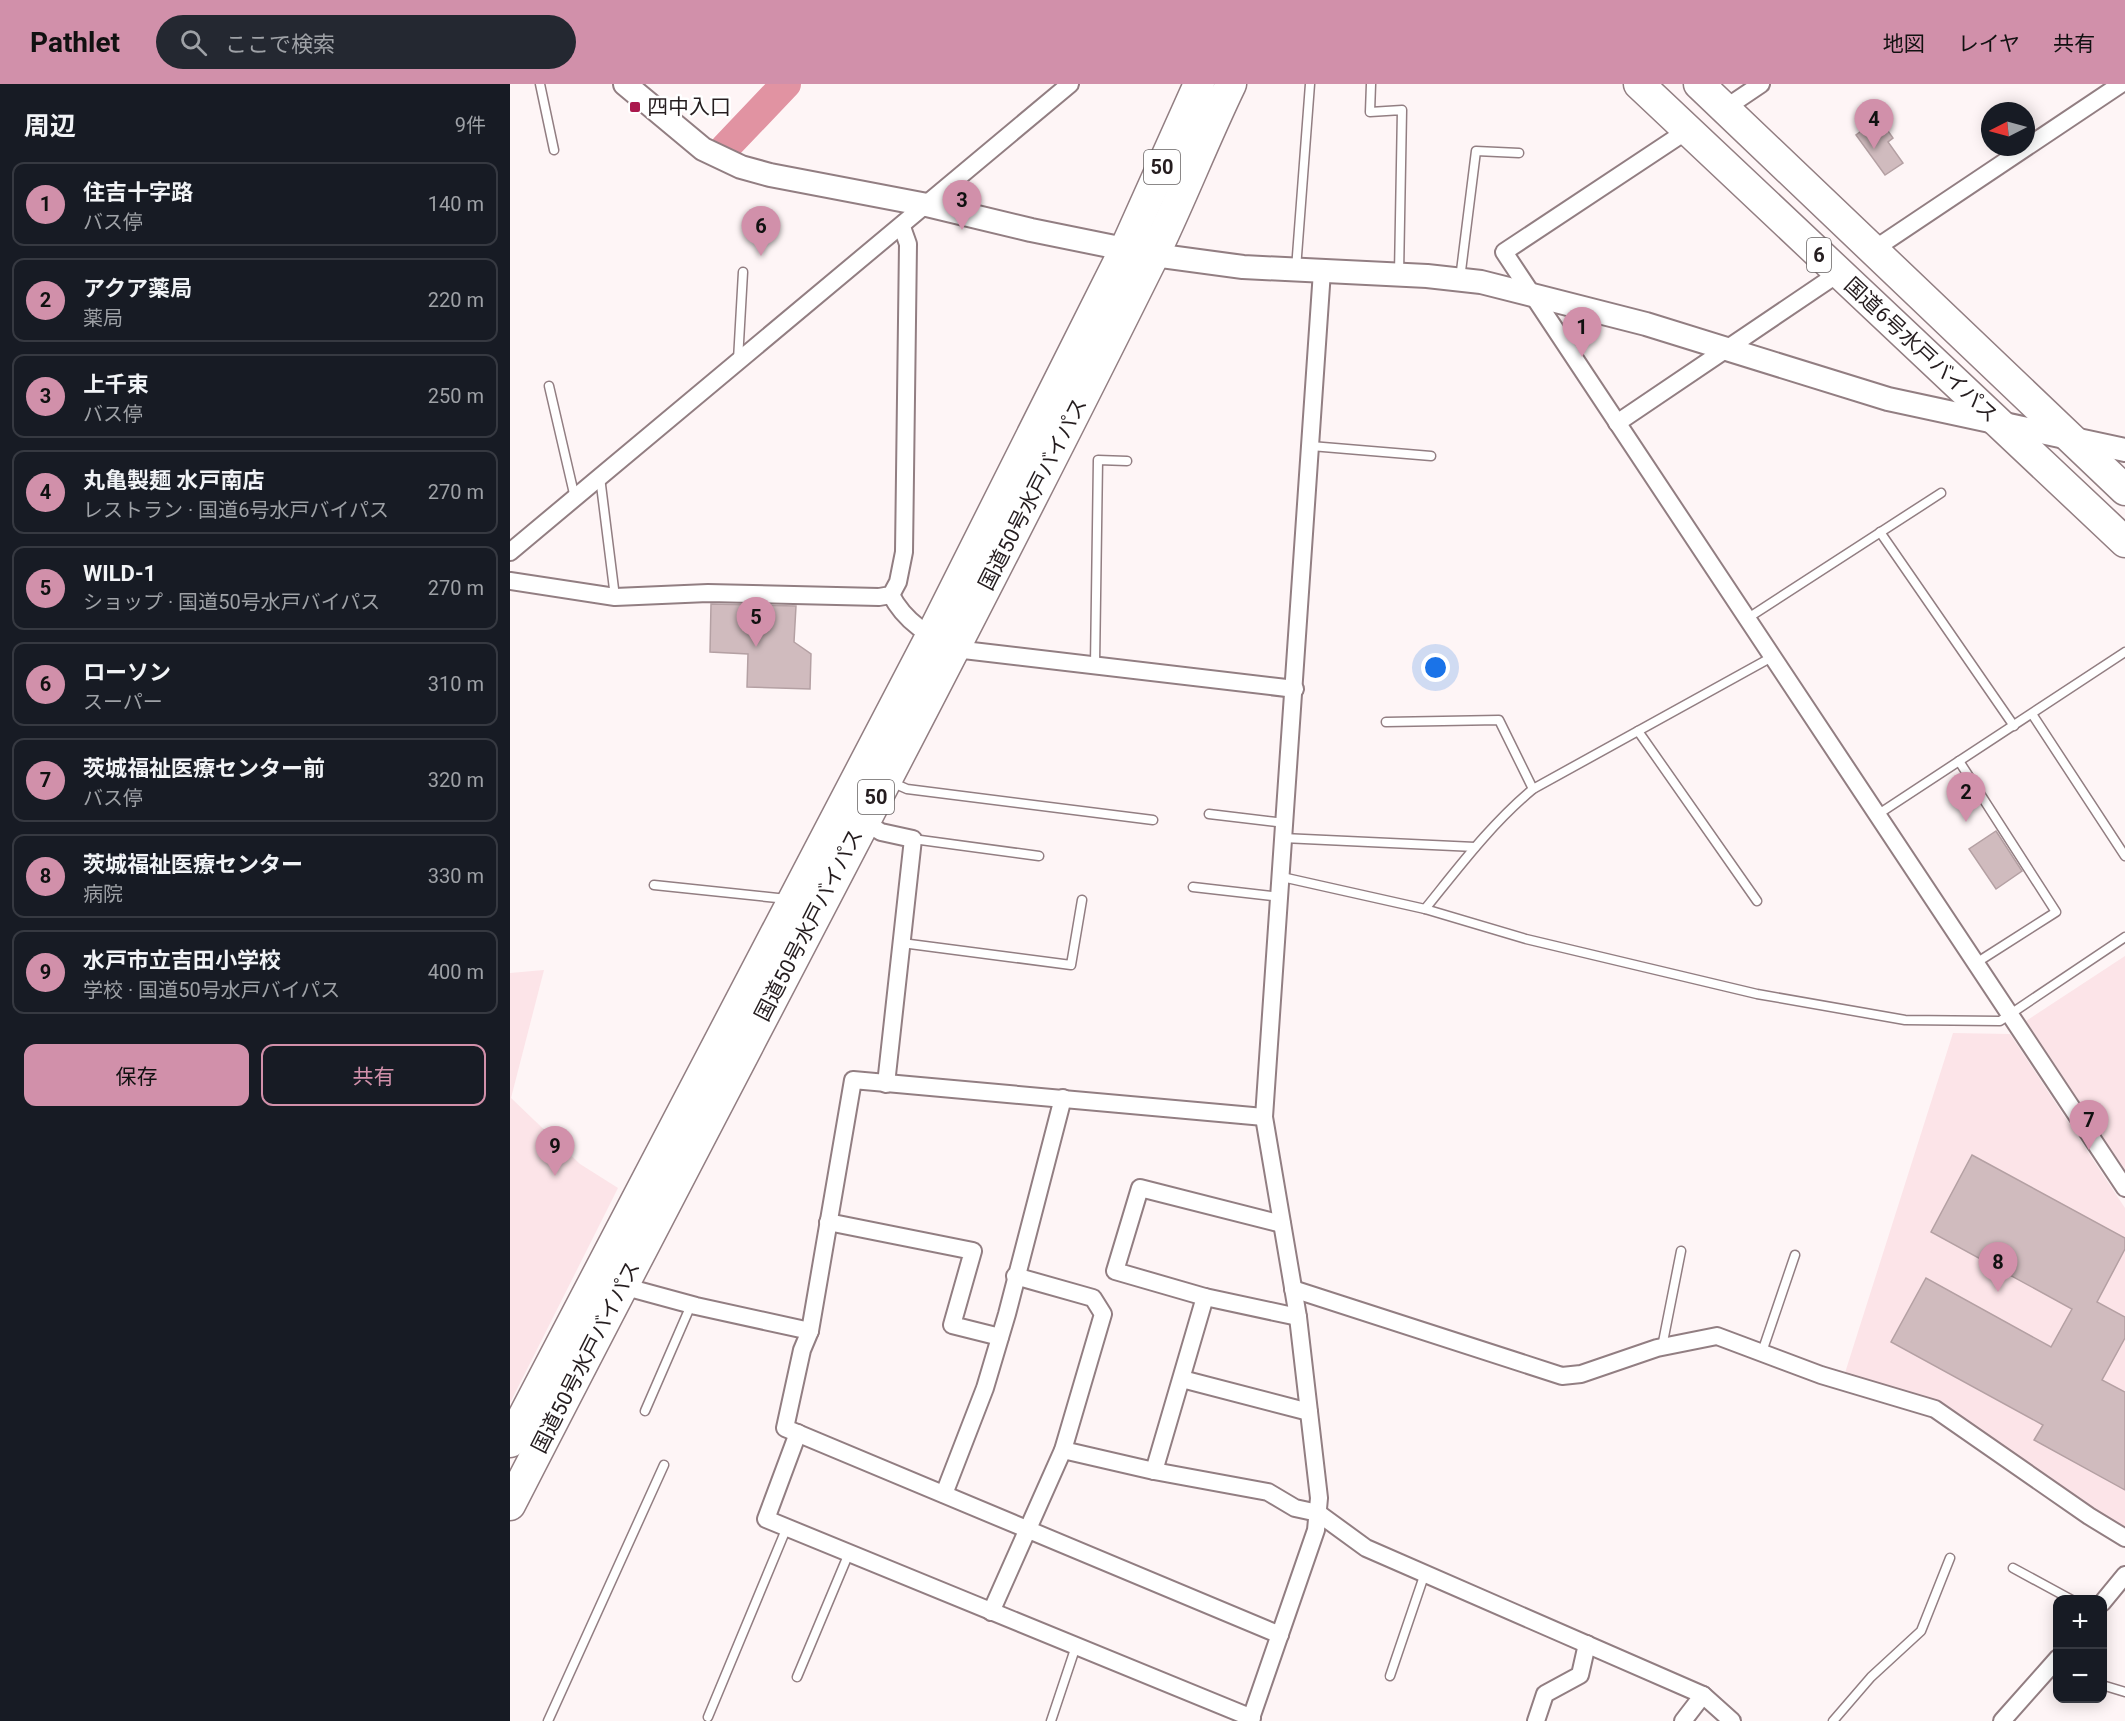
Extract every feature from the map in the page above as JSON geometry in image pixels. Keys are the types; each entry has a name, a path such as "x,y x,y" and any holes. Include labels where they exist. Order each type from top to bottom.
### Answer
{"highway":[{"name":"国道50号水戸バイパス","path":"510,1442 610,1282 885,780 943,643 1199,84"},
{"name":"国道50号水戸バイパス","path":"510,1505 610,1282 794,899 943,643 1154,255 1231,84"},
{"name":"国道6号水戸バイパス","path":"1639,84 2125,542"},
{"name":"国道6号水戸バイパス","path":"1699,84 2125,490"}],"street":[{"path":"625,84 684,136 703,149 741,167 1154,255 1243,267 1460,280 1530,293 1646,324 1888,399 2000,425 2125,450"},
{"path":"510,552 902,227 1070,84"},
{"path":"1724,109 1761,84"},
{"path":"1873,250 2121,84"},
{"path":"1689,130 1504,252 1976,963 2009,1017 2125,1188"},
{"path":"891,595 898,582 904,552 908,244 902,227"},
{"path":"798,1433 766,1519 1251,1719 1316,1530 1320,1498 1298,1317 1264,1117 1322,271"},
{"path":"1617,423 1839,273"},
{"path":"510,581 615,597 708,593 879,597 891,595"},
{"path":"891,595 900,613 943,643 1095,665 1295,689"},
{"path":"863,820 881,832 913,839 886,1084"},
{"path":"1264,1117 853,1080 810,1331 802,1350 785,1428 1280,1635"},
{"path":"944,1494 985,1388 1063,1098"},
{"path":"1282,1224 1140,1188 1115,1271 1205,1297 1298,1317"},
{"path":"828,1221 973,1251 952,1325 1000,1337"},
{"path":"991,1611 1063,1450 1103,1314 1093,1298 1015,1276"},
{"path":"610,1282 691,1305 810,1331"},
{"path":"1293,1288 1562,1376 1581,1374 1662,1347 1717,1336 1821,1375 1935,1409 2089,1516 2125,1538"},
{"path":"1154,1472 1205,1297"},
{"path":"1182,1379 1309,1412"},
{"path":"1063,1450 1154,1472 1268,1492 1295,1509 1318,1513 1366,1548 1426,1572 1703,1695 1732,1721"},
{"path":"2107,1598 2125,1575"},
{"path":"1536,1721 1545,1694 1580,1675 1587,1644"},
{"path":"2002,1721 2053,1667"},
{"path":"1683,1721 1703,1695"}],"lane":[{"path":"540,84 554,150"},
{"path":"1296,269 1310,84"},
{"path":"1371,84 1370,112 1402,110 1399,275"},
{"path":"1460,280 1476,151 1519,153"},
{"path":"737,364 743,272"},
{"path":"549,386 575,498"},
{"path":"1311,446 1431,456"},
{"path":"1095,665 1098,460 1127,461"},
{"path":"600,477 615,597"},
{"path":"1748,618 1941,493"},
{"path":"1880,532 2014,726"},
{"path":"1877,815 2125,652"},
{"path":"1425,909 1474,847 1513,806 1533,789 1772,657"},
{"path":"2032,714 2125,856"},
{"path":"1386,722 1499,720 1533,789"},
{"path":"1638,731 1757,901"},
{"path":"1959,761 2056,912 1976,963"},
{"path":"885,780 907,789 1153,820"},
{"path":"1209,814 1284,830 1474,847"},
{"path":"913,839 1039,856"},
{"path":"1282,877 1425,909 1526,939 1734,988 1905,1020 2000,1021 2125,937"},
{"path":"654,885 794,899"},
{"path":"1193,887 1280,897"},
{"path":"902,943 1071,965 1082,900"},
{"path":"1662,1347 1681,1251"},
{"path":"1762,1352 1794,1255"},
{"path":"645,1411 691,1305"},
{"path":"548,1721 664,1465"},
{"path":"708,1717 787,1527"},
{"path":"797,1677 849,1553"},
{"path":"1833,1721 1871,1677 1921,1631 1950,1558"},
{"path":"2013,1568 2064,1595"},
{"path":"1390,1676 1426,1572"},
{"path":"1051,1721 1076,1646"},
{"path":"2107,1686 2125,1692"}],"shaded area":[{"path":"2125,956 2125,1170 2026,1021"},
{"path":"544,970 511,1098 580,1164 618,1188 510,1403 510,973"},
{"path":"1953,1033 2010,1034 2125,1208 2125,1531 1935,1401 1844,1376"}],"building":[{"path":"1879,118 1893,138 1888,142 1903,163 1885,175 1856,135"},
{"path":"711,604 796,606 794,642 811,654 810,689 747,687 748,654 710,652"},
{"path":"1996,831 2022,871 1996,889 1969,849"},
{"path":"1972,1155 2125,1238 2125,1249 2097,1302 2125,1317 2125,1338 2102,1380 2125,1392 2125,1490 2034,1440 2043,1425 1891,1342 1926,1278 2051,1347 2072,1309 1931,1232"}],"waterway":[{"path":"725,148 786,84"}],"place":[{"name":"四中入口","path":"635,107"},
{"name":"丸亀製麺 水戸南店","path":"1874,149"},
{"name":"上千束","path":"962,230"},
{"name":"ローソン","path":"761,256"},
{"name":"住吉十字路","path":"1582,357"},
{"name":"WILD-1","path":"756,647"},
{"name":"アクア薬局","path":"1966,822"},
{"name":"茨城福祉医療センター前","path":"2089,1150"},
{"name":"水戸市立吉田小学校","path":"555,1176"},
{"name":"茨城福祉医療センター","path":"1998,1292"}]}
